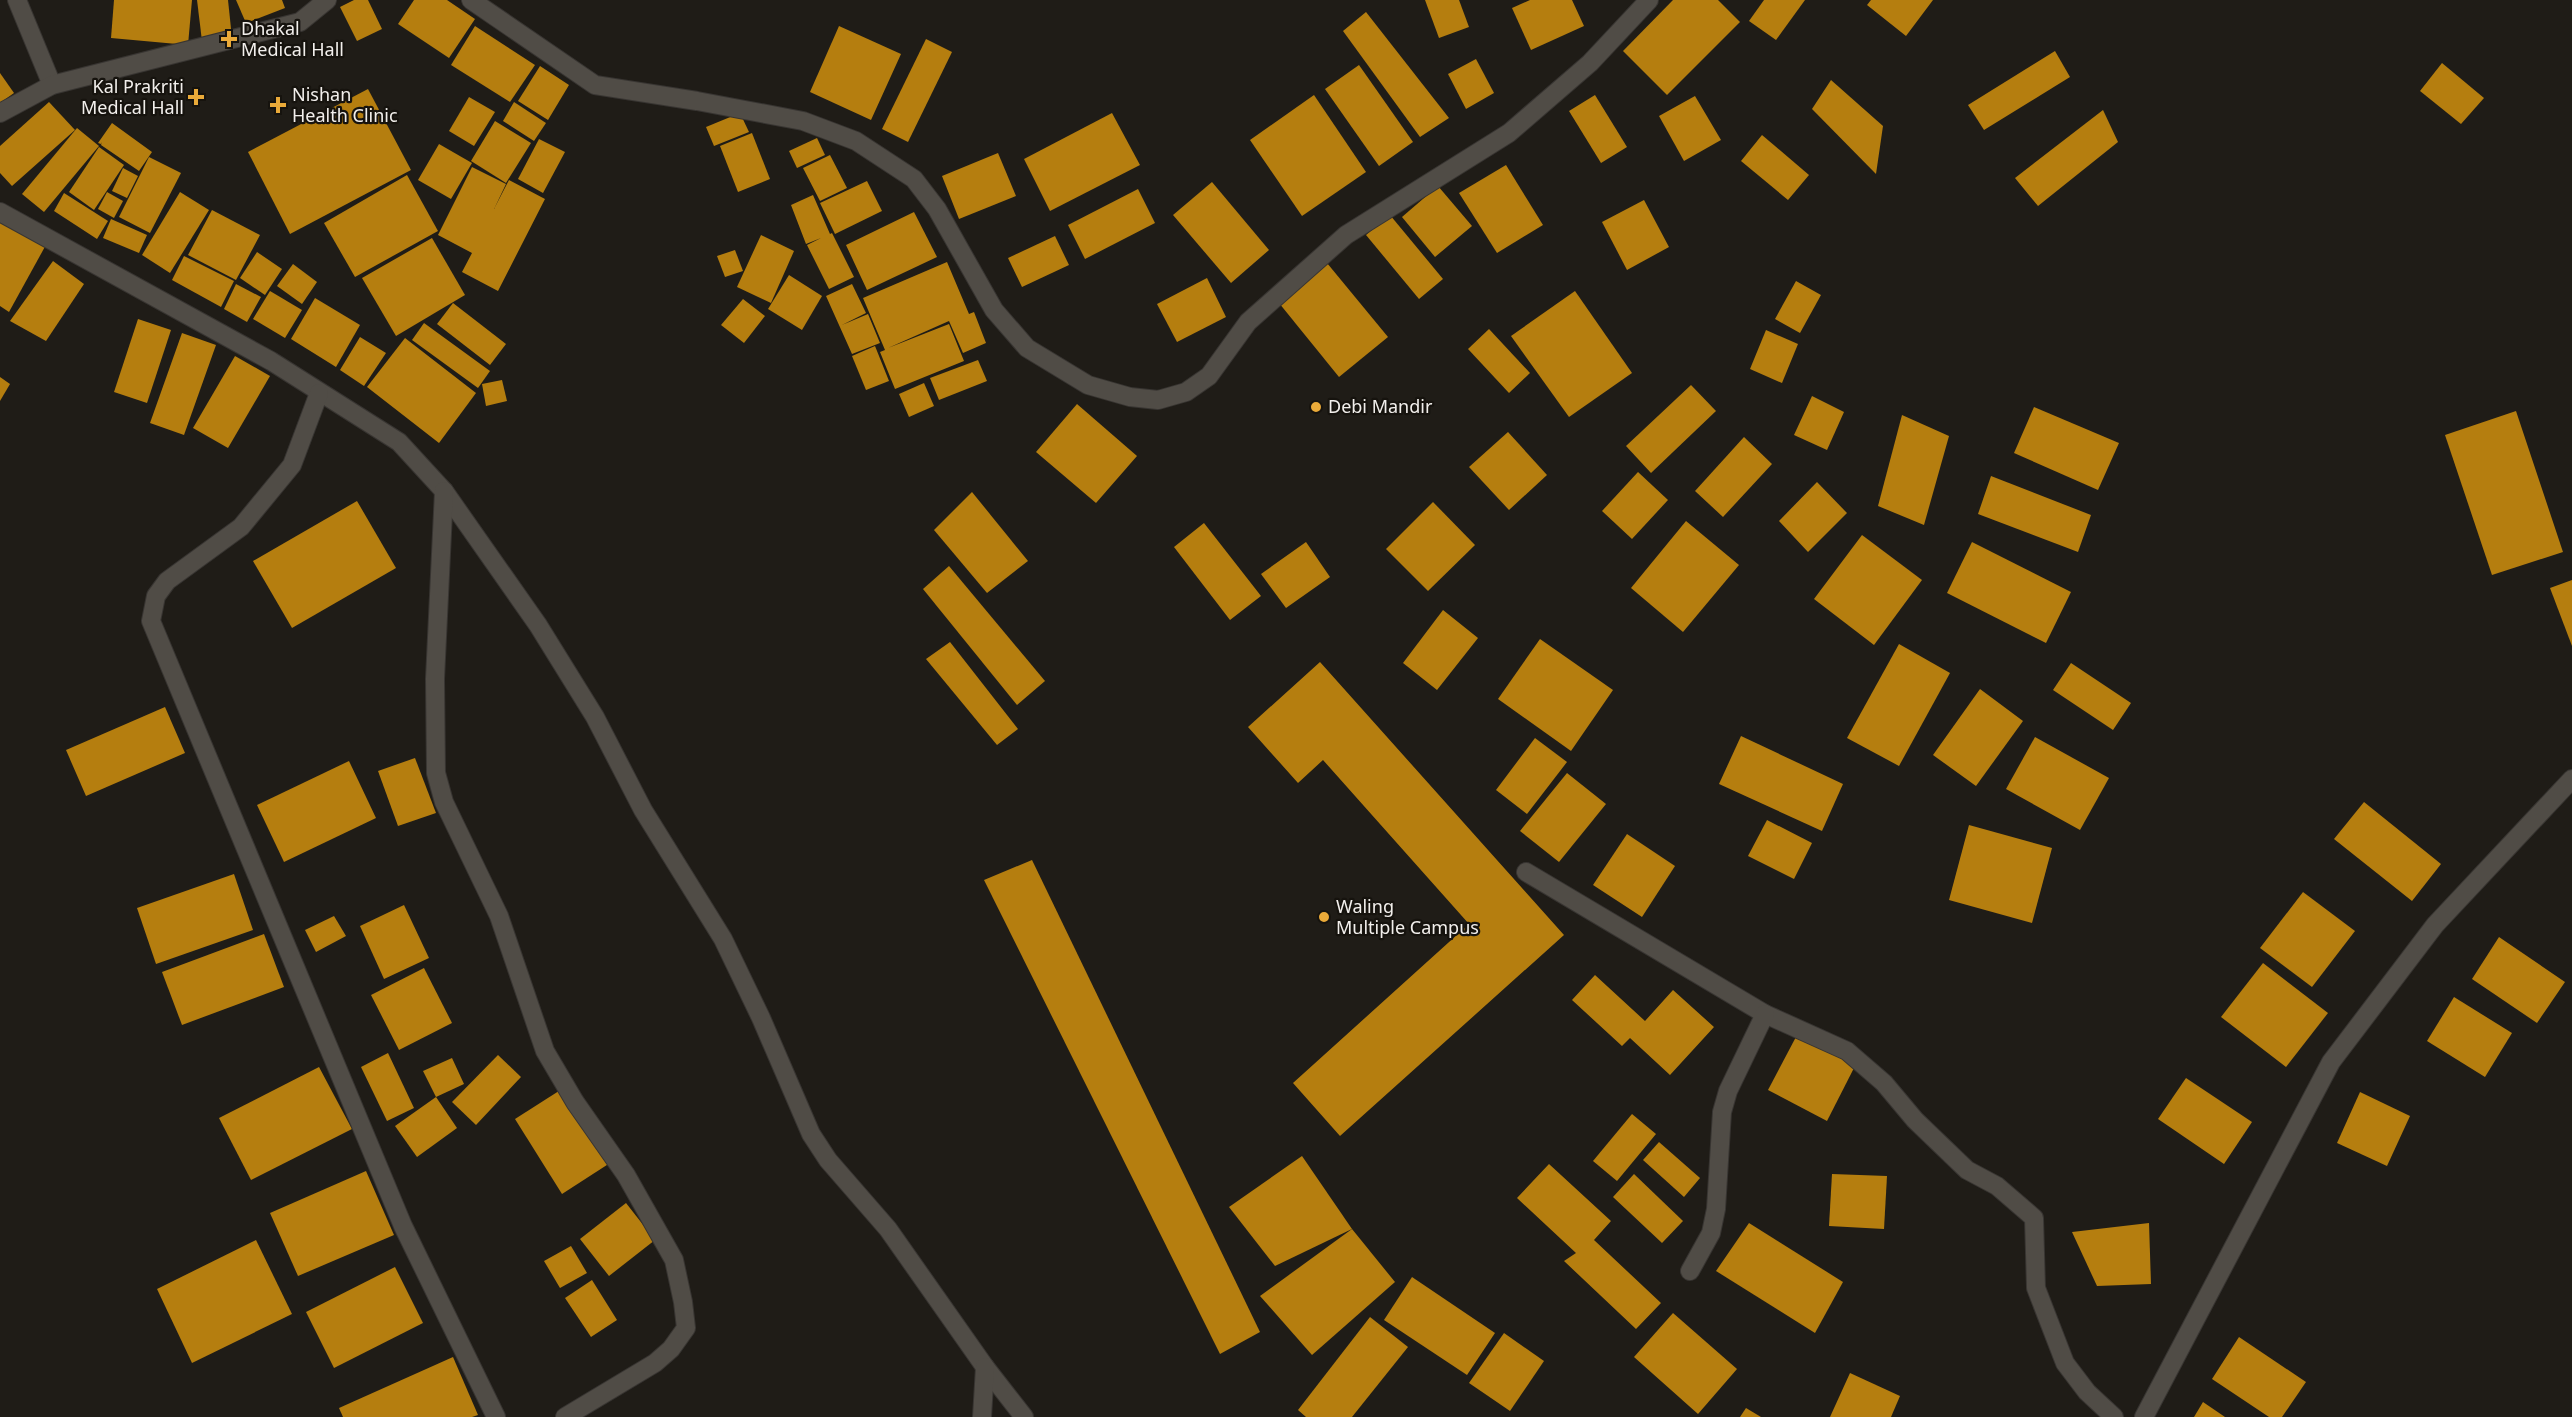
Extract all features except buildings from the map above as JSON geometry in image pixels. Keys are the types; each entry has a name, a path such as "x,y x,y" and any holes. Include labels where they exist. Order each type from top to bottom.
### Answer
{"street":[{"path":"17,0 52,85"},
{"path":"0,113 52,85 300,22 327,0"},
{"path":"471,0 595,85 698,101 803,121 856,141 914,179 937,209 994,310 1027,348 1088,385 1130,397 1158,400 1186,392 1209,376 1248,322 1346,235 1509,133 1590,63 1648,0"},
{"path":"0,212 271,362 399,442 444,491 538,625 595,717 643,810 723,939 817,1143 828,1160 888,1229 985,1367 1024,1417"},
{"path":"319,393 292,465 241,527 167,581 156,596 151,621 403,1226 496,1417"},
{"path":"444,491 435,720 436,773 444,802 499,916 545,1051 575,1102 626,1175 674,1260 683,1302 686,1328 671,1349 656,1363 565,1417"},
{"path":"2144,1417 2331,1062 2435,925 2572,780"},
{"path":"1526,872 1765,1014 1847,1051 1884,1083 1915,1120 1967,1170 1997,1186 2034,1218 2036,1288 2065,1363 2087,1392 2114,1417"},
{"path":"1690,1271 1711,1233 1716,1209 1722,1112 1728,1091 1765,1014"},
{"path":"981,1417 985,1367"}],"place":[{"name":"Dhakal Medical Hall","path":"229,39"},
{"name":"Kal Prakriti Medical Hall","path":"196,97"},
{"name":"Nishan Health Clinic","path":"278,105"},
{"name":"Debi Mandir","path":"1316,407"},
{"name":"Waling Multiple Campus","path":"1324,917"}]}
